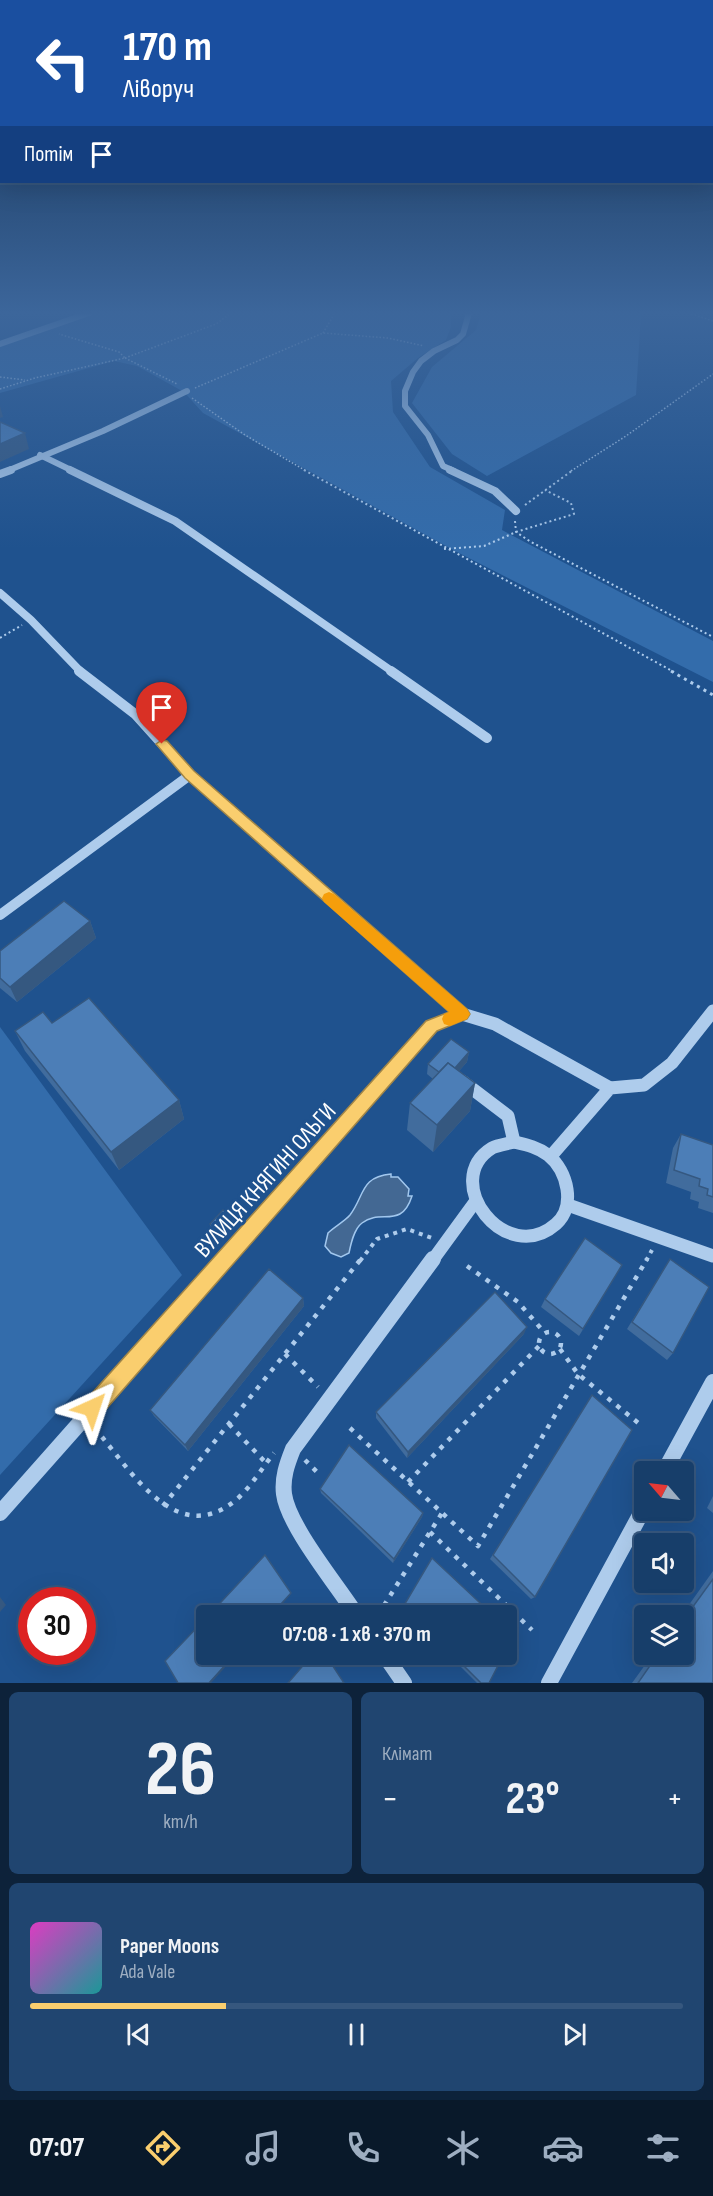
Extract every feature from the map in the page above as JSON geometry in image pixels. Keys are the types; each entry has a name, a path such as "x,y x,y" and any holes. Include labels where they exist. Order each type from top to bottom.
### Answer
{"street":[{"path":"0,474 40,455 103,431 186,392"},
{"path":"405,392 405,406 428,435 443,466 495,491 516,511"},
{"path":"40,455 175,521 488,738"},
{"path":"0,593 31,620 78,670 135,714 190,775 462,1014 495,1024 610,1088 644,1086 672,1063 713,1011"},
{"path":"0,915 190,775"},
{"name":"ВУЛИЦЯ КНЯГИНІ ОЛЬГИ","path":"0,1512 431,1026 462,1014"},
{"path":"461,1080 508,1116 514,1142"},
{"path":"551,1156 610,1088"},
{"path":"514,1142 531,1144 551,1156 567,1179 568,1205 554,1227 542,1234 528,1237 500,1230 490,1222 475,1202 472,1178 481,1157 498,1145 514,1142"},
{"path":"350,1605 291,1519 283,1493 286,1465 293,1449 475,1202"},
{"path":"568,1205 713,1256"},
{"path":"670,1461 713,1382"},
{"path":"549,1683 637,1521"},
{"path":"392,1665 404,1683"}],"path":[{"path":"187,392 192,398 223,422 442,549 645,655 713,695"},
{"path":"516,511 688,392"},
{"path":"442,549 484,546 516,532 574,514 571,503 544,490"},
{"path":"516,532 713,637"},
{"path":"0,638 31,620"},
{"path":"163,1506 377,1239 407,1229 433,1238"},
{"path":"350,1428 478,1545 653,1248"},
{"path":"467,1266 518,1302 544,1332"},
{"path":"560,1349 556,1354 544,1351 539,1340 544,1332 550,1331 559,1337 560,1349 578,1374 642,1426"},
{"path":"408,1482 540,1345"},
{"path":"285,1354 319,1389"},
{"path":"229,1424 266,1463"},
{"path":"102,1437 163,1506 185,1516 212,1515 225,1509 237,1499 276,1450"},
{"path":"304,1459 318,1473"},
{"path":"384,1605 442,1514"},
{"path":"430,1532 532,1630"}],"shaded area":[{"path":"184,392 392,392 393,412 430,467 505,510 502,530 713,641 713,682 457,552 203,413"},
{"path":"418,392 636,392 636,395 487,476 452,454 412,403"},
{"path":"0,1027 182,1275 0,1475"},
{"path":"391,1174 391,1177 398,1177 409,1189 408,1196 412,1196 407,1206 396,1216 376,1217 362,1223 355,1232 349,1253 341,1257 331,1253 325,1246 328,1233 350,1215 368,1183"}],"building":[{"path":"0,422 25,433 0,444"},
{"path":"64,901 90,921 10,987 0,978 0,951"},
{"path":"89,998 179,1100 111,1152 15,1031 43,1012 52,1023"},
{"path":"451,1039 469,1052 455,1068 448,1063 439,1072 428,1064"},
{"path":"448,1063 475,1083 437,1125 410,1103"},
{"path":"681,1134 713,1145 713,1197 707,1195 708,1189 699,1186 700,1179 674,1170"},
{"path":"223,1210 233,1219 220,1233 210,1224"},
{"path":"585,1238 622,1265 583,1329 545,1299"},
{"path":"670,1259 709,1287 673,1353 632,1322"},
{"path":"269,1269 303,1298 185,1445 150,1410"},
{"path":"495,1292 527,1327 408,1452 376,1412"},
{"path":"592,1395 632,1430 535,1597 493,1555"},
{"path":"349,1445 423,1513 394,1559 320,1489"},
{"path":"265,1555 291,1593 280,1605 218,1605"},
{"path":"432,1558 482,1605 404,1605"},
{"path":"713,1579 713,1683 638,1683 650,1665 694,1665 694,1605"},
{"path":"196,1629 196,1665 225,1665 209,1683 178,1683 165,1661"},
{"path":"304,1665 332,1665 344,1683 288,1683"},
{"path":"463,1665 498,1665 489,1683 481,1683"}],"slow traffic":[{"path":"329,898 462,1014 450,1019"}],"route":[{"path":"92,1408 431,1026 462,1014 190,775 162,744"}]}
